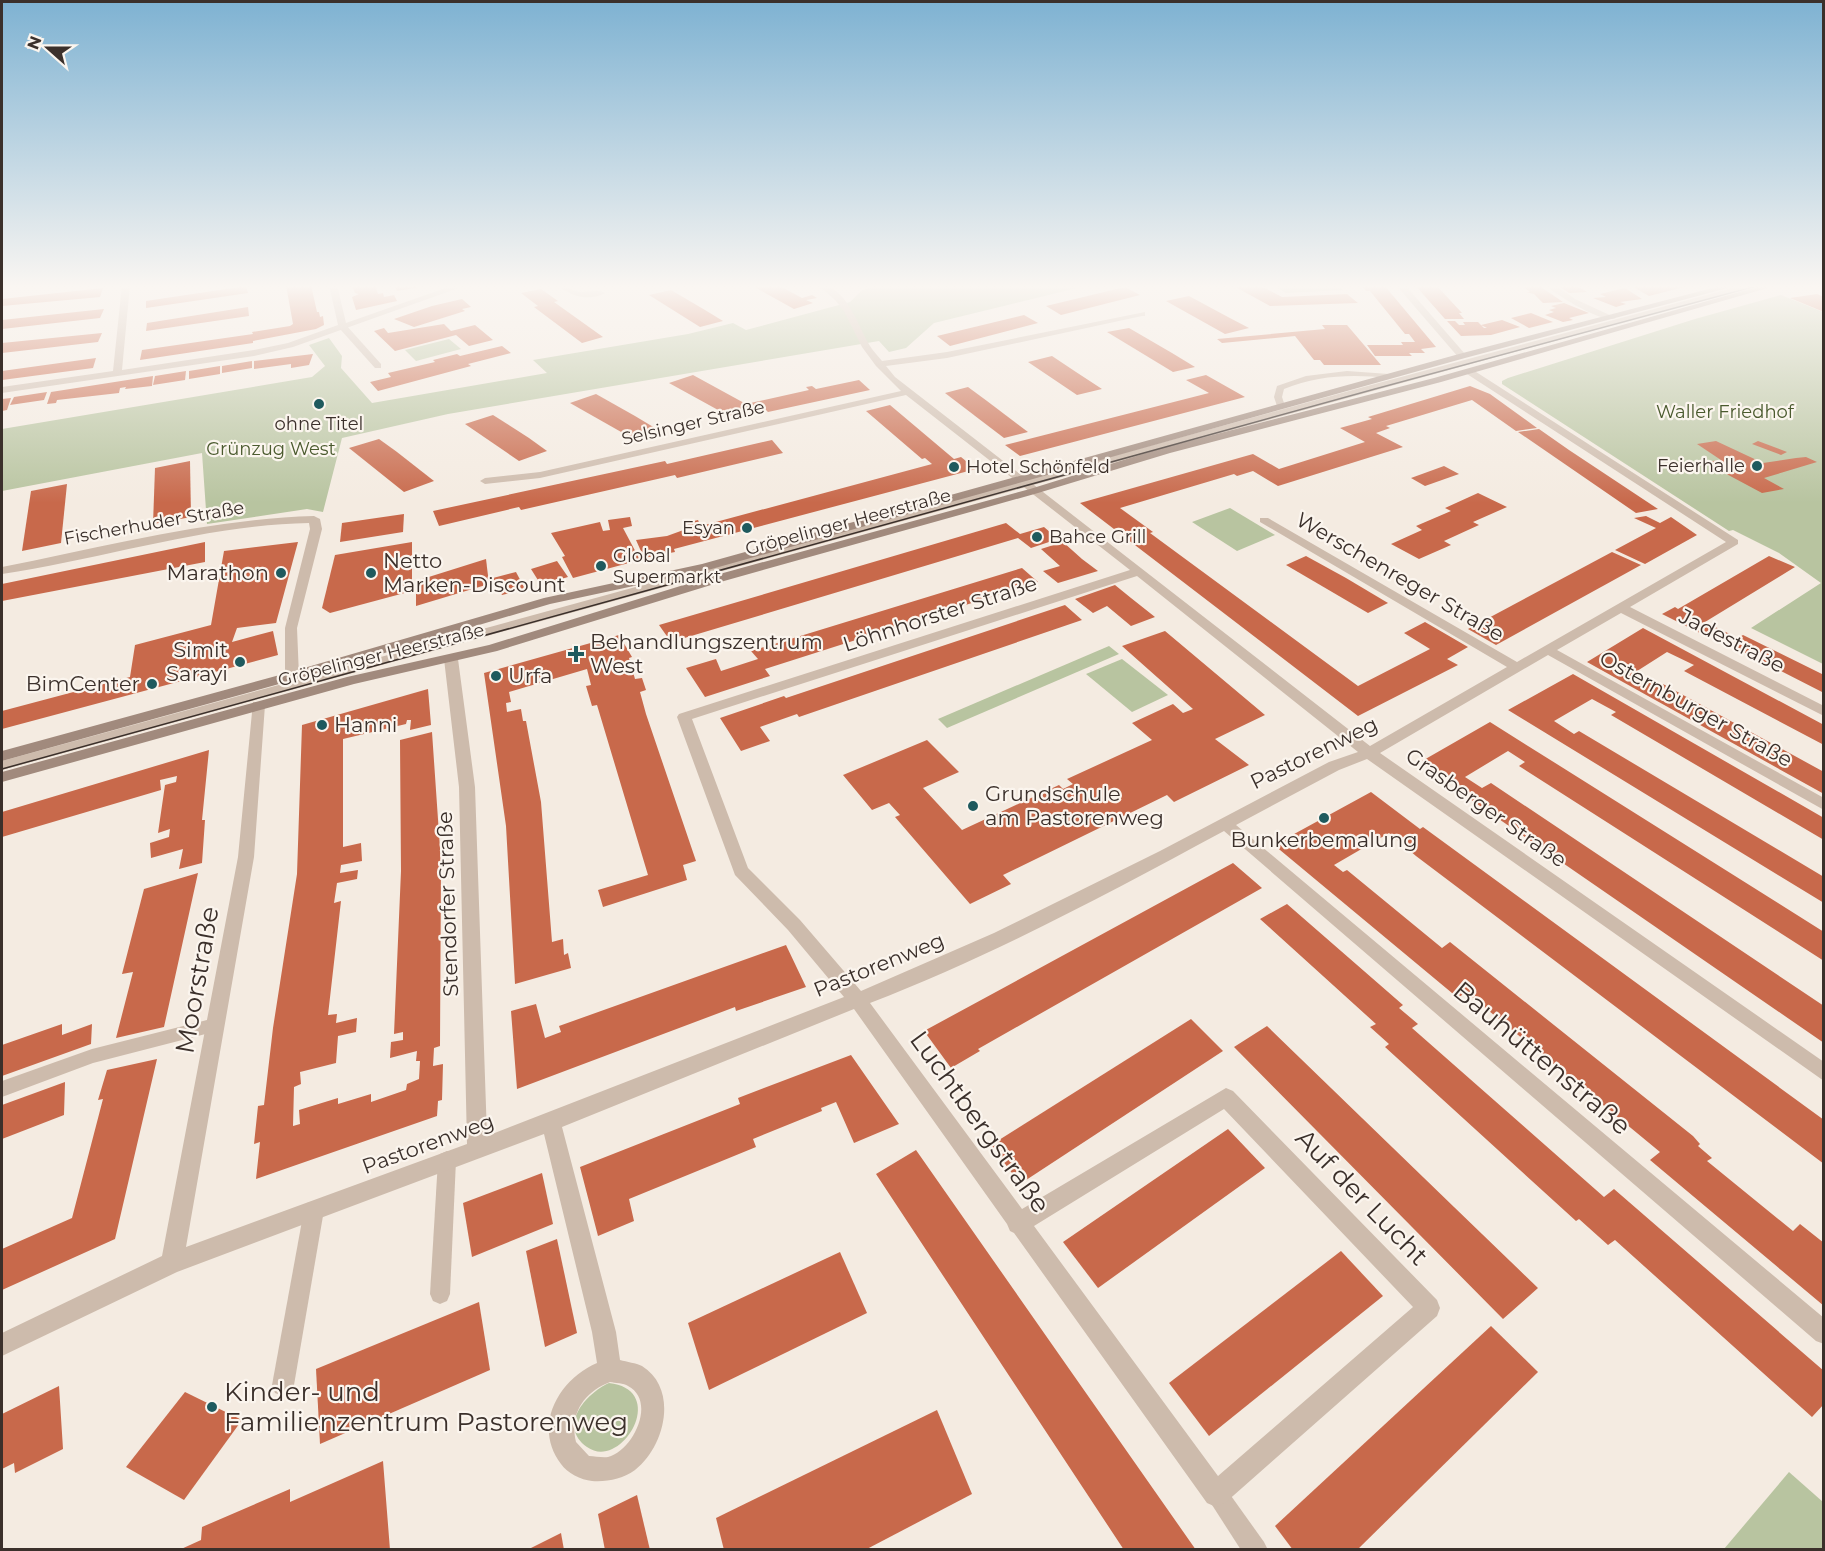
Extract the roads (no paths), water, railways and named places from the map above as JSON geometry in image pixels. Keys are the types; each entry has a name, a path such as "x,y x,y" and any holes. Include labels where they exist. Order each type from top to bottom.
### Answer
{"main road":[{"name":"Gröpelinger Heerstraße","path":"2,777 258,705 403,668 451,659 1281,406 1457,357"},
{"name":"Gröpelinger Heerstraße","path":"2,756 292,676 548,601 704,567 1026,485 1076,476 1284,418 1521,357"}],"street":[{"path":"117,374 119,357"},
{"path":"2,390 225,357"},
{"name":"Grasberger Straße","path":"874,357 908,392 1369,753 1824,1073"},
{"path":"879,364 929,357"},
{"name":"Pastorenweg","path":"2,1345 172,1263 551,1122 897,986 1000,938 1225,824 1334,765 1369,753 1734,542 1470,372"},
{"name":"Selsinger Straße","path":"485,481 540,475 908,392"},
{"name":"Fischerhuder Straße","path":"2,571 183,535 278,520 314,519 316,530 291,628 292,676"},
{"name":"Werschenreger Straße","path":"1264,520 1516,667"},
{"name":"Löhnhorster Straße","path":"684,717 1139,571"},
{"name":"Jadestraße","path":"1622,608 1824,712"},
{"name":"Osternburger Straße","path":"1548,650 1824,805"},
{"name":"Stendorfer Straße","path":"451,659 467,787 477,1149"},
{"name":"Moorstraße","path":"172,1263 246,856 258,705"},
{"name":"Luchtbergstraße","path":"684,717 741,871 794,925 858,1000 1018,1224 1216,1494"},
{"name":"Bauhüttenstraße","path":"1225,824 1824,1333"},
{"name":"Auf der Lucht","path":"1018,1224 1226,1097 1429,1308 1216,1494"},
{"path":"551,1122 604,1332 610,1370"}],"lane":[{"path":"370,357 378,366"},
{"path":"2,766 1491,357"},
{"path":"1281,406 1278,397 1280,388 1301,379 1342,373 1389,376"},
{"path":"676,582 704,567"},
{"path":"392,647 437,647"},
{"path":"2,1089 92,1056 215,1025"},
{"path":"440,1294 447,1160"},
{"path":"283,1385 314,1210"},
{"name":"Luchtbergstraße","path":"1216,1494 1256,1550"}],"tram line":[{"path":"2,769 1492,357"}],"place":[{"name":"ohne Titel","path":"319,404"},
{"name":"Feierhalle","path":"1757,466"},
{"name":"Hotel Schönfeld","path":"954,467"},
{"name":"Esyan","path":"747,528"},
{"name":"Bahce Grill","path":"1037,537"},
{"name":"Global Supermarkt","path":"601,566"},
{"name":"Marathon","path":"281,573"},
{"name":"Netto Marken-Discount","path":"371,573"},
{"name":"Behandlungszentrum West","path":"576,654"},
{"name":"Simit Sarayi","path":"240,662"},
{"name":"Urfa","path":"496,676"},
{"name":"BimCenter","path":"152,684"},
{"name":"Hanni","path":"322,725"},
{"name":"Grundschule am Pastorenweg","path":"973,806"},
{"name":"Bunkerbemalung","path":"1324,818"},
{"name":"Kinder- und Familienzentrum Pastorenweg","path":"212,1407"}],"park label":[{"name":"Waller Friedhof","path":"1725,412"},
{"name":"Grünzug West","path":"271,449"}]}
